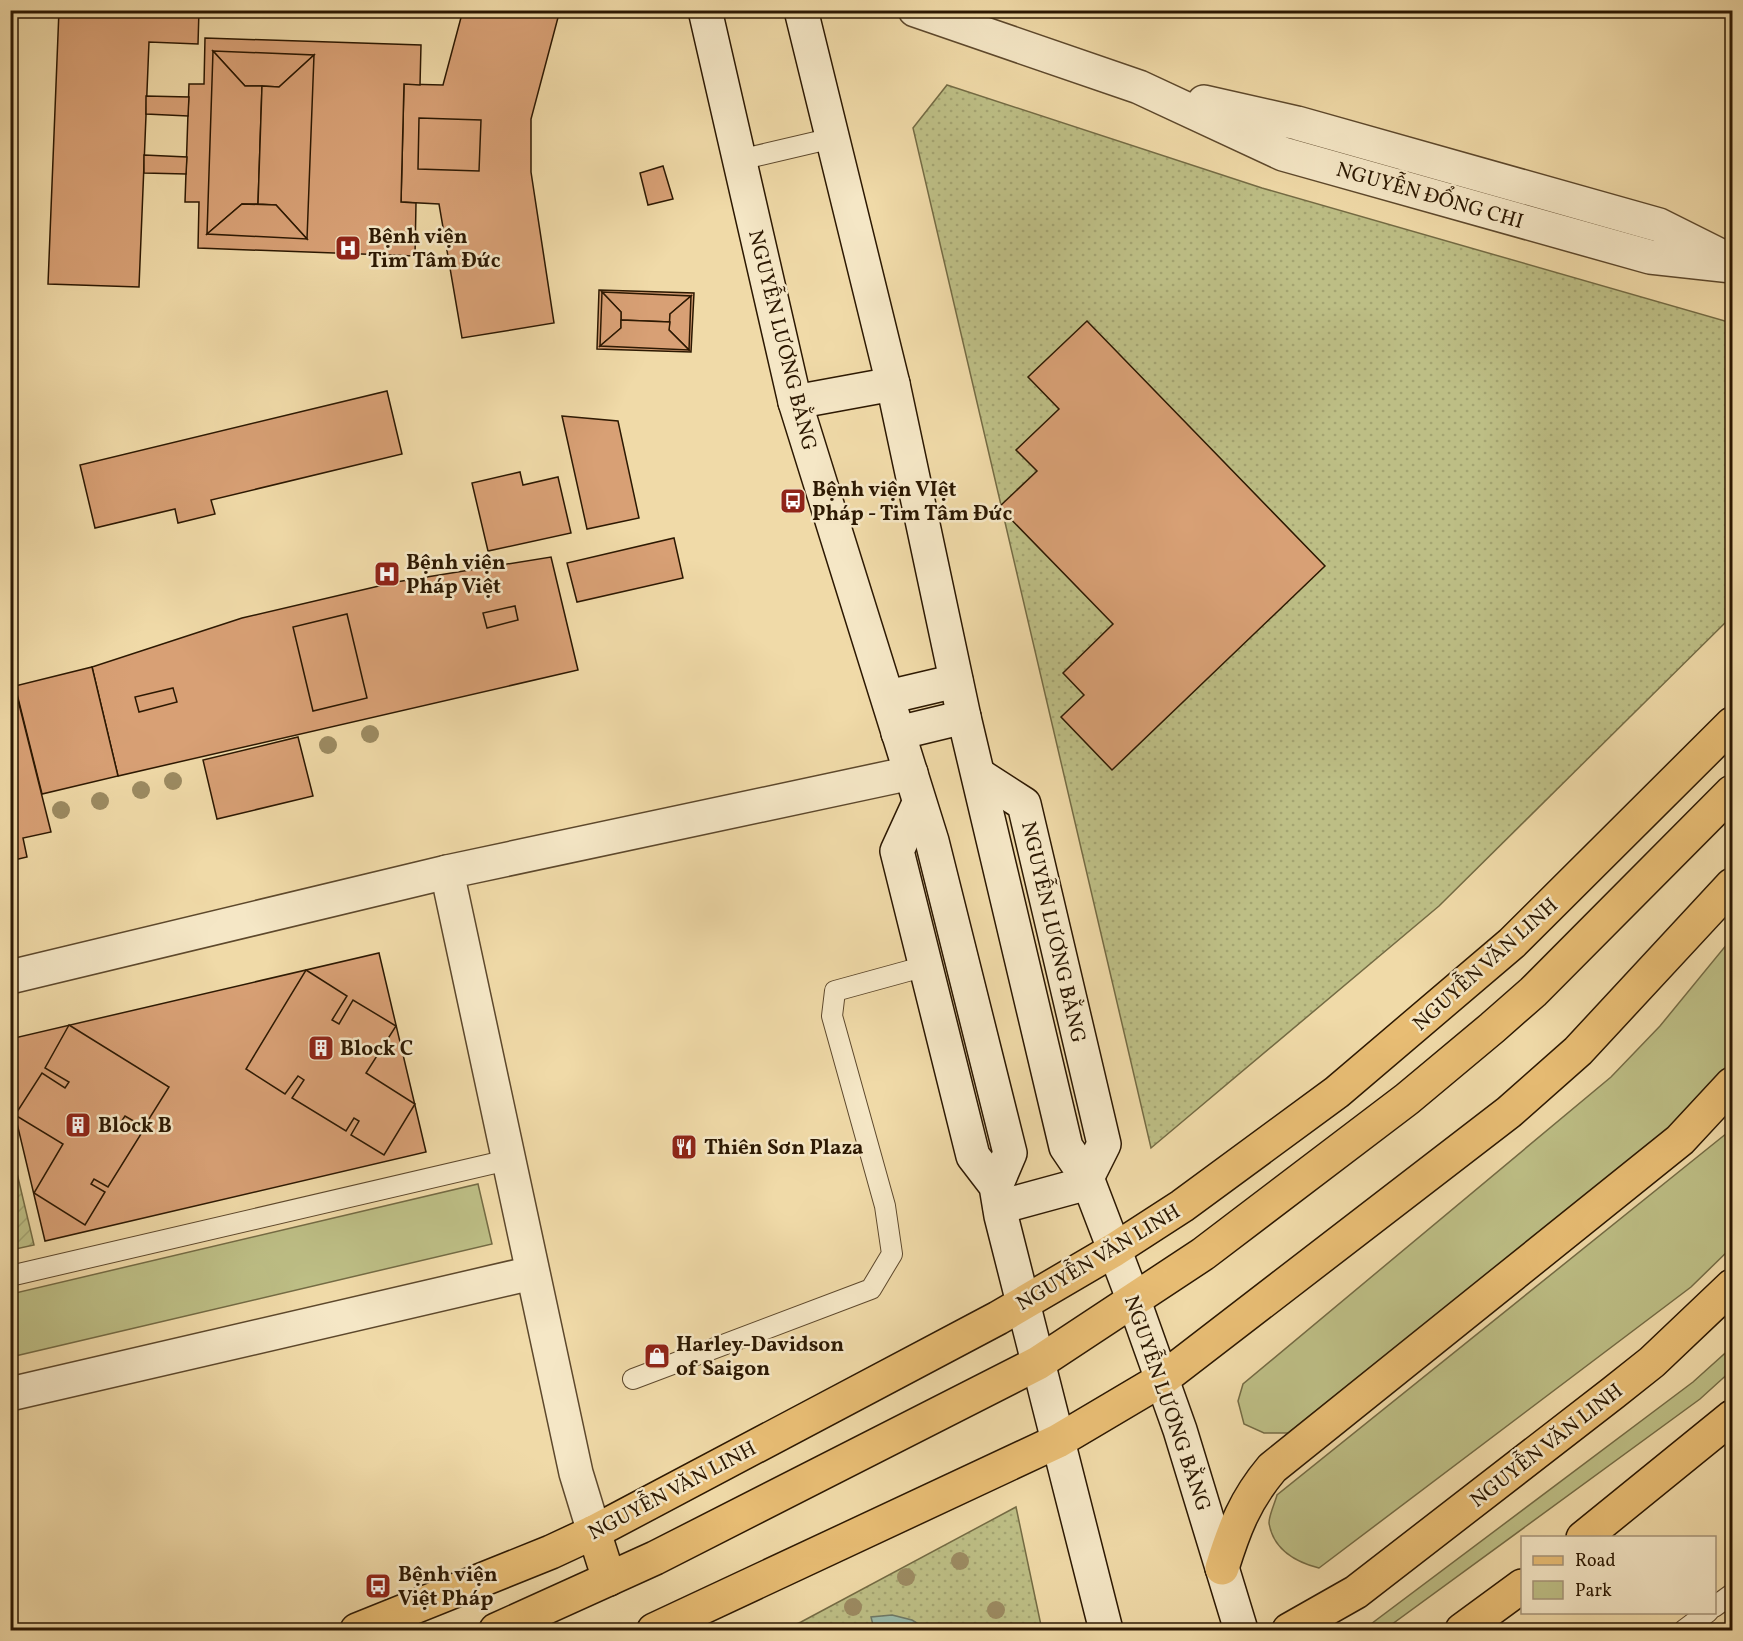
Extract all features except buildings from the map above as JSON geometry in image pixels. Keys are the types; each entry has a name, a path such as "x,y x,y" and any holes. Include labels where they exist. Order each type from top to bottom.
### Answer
{"main road":[{"name":"NGUYỄN LƯƠNG BẰNG","path":"705,10 795,402 932,841 1010,1153 998,1197"},
{"name":"NGUYỄN LƯƠNG BẰNG","path":"801,10 893,384 956,681 979,775 1023,804 1104,1143 1088,1180 1134,1301 1179,1430 1241,1630"},
{"name":"NGUYỄN ĐỔNG CHI","path":"915,10 1139,87 1284,154 1650,257 1732,263"},
{"name":"NGUYỄN ĐỔNG CHI","path":"1139,87 1297,123 1659,225 1732,263"},
{"path":"1461,204 1460,189 1463,180 1472,172"},
{"path":"1495,214 1504,206 1508,194 1505,182"},
{"path":"795,402 893,384"},
{"path":"888,697 956,681"},
{"path":"898,733 964,717"},
{"name":"NGUYỄN VĂN LINH","path":"357,1630 551,1552 594,1532 930,1355 1114,1250 1182,1206 1337,1092 1450,997 1520,935 1732,724"},
{"path":"10,977 447,872 915,788 897,852 973,1156 998,1197 1106,1630"},
{"path":"496,1630 655,1558 1038,1362 1134,1301 1203,1254 1452,1063 1533,992 1732,792"},
{"path":"447,872 576,1473 609,1579"},
{"path":"654,1630 1058,1441 1161,1380 1509,1112 1542,1084 1605,1023 1732,885"},
{"path":"1222,1568 1235,1526 1247,1502 1272,1468 1680,1140 1732,1084"},
{"path":"998,1197 1088,1180"},
{"path":"10,1394 532,1273"},
{"name":"NGUYỄN VĂN LINH","path":"1289,1630 1356,1592 1595,1408 1652,1362 1732,1286"},
{"path":"1585,1536 1732,1417"},
{"path":"1475,1627 1521,1587"}],"lane":[{"path":"739,160 833,138"},
{"path":"633,1379 871,1289 892,1254 885,1206 832,1016 835,991 926,966"},
{"path":"10,1276 508,1160"},
{"path":"1716,1606 1732,1594"},
{"path":"1684,1630 1705,1614"}],"green space":[{"path":"947,85 1262,188 1732,323 1732,616 1439,906 1151,1148 913,128"},
{"path":"1732,938 1732,1061 1673,1126 1288,1433 1264,1433 1244,1424 1238,1401 1243,1384 1611,1077 1660,1026"},
{"path":"1732,1129 1732,1247 1691,1287 1319,1568 1294,1558 1281,1547 1271,1532 1269,1523 1277,1495"},
{"path":"11,1148 34,1245 10,1250"},
{"path":"478,1184 492,1244 11,1357 11,1294"},
{"path":"1732,1347 1732,1370 1700,1399 1384,1630 1363,1630 1693,1382"},
{"path":"1016,1507 1042,1630 784,1630 801,1622"}],"water":[{"path":"892,1615 912,1620 928,1630 882,1628 870,1630 874,1629 871,1617"}],"place":[{"name":"Bệnh viện Tim Tâm Đức","path":"348,248"},
{"name":"Bệnh viện VIệt Pháp - Tim Tâm Đức","path":"793,501"},
{"name":"Bệnh viện Pháp Việt","path":"387,574"},
{"name":"Block C","path":"321,1048"},
{"name":"Block B","path":"78,1125"},
{"name":"Thiên Sơn Plaza","path":"684,1147"},
{"name":"Harley-Davidson of Saigon","path":"657,1356"},
{"name":"Bệnh viện Việt Pháp","path":"378,1586"}]}
